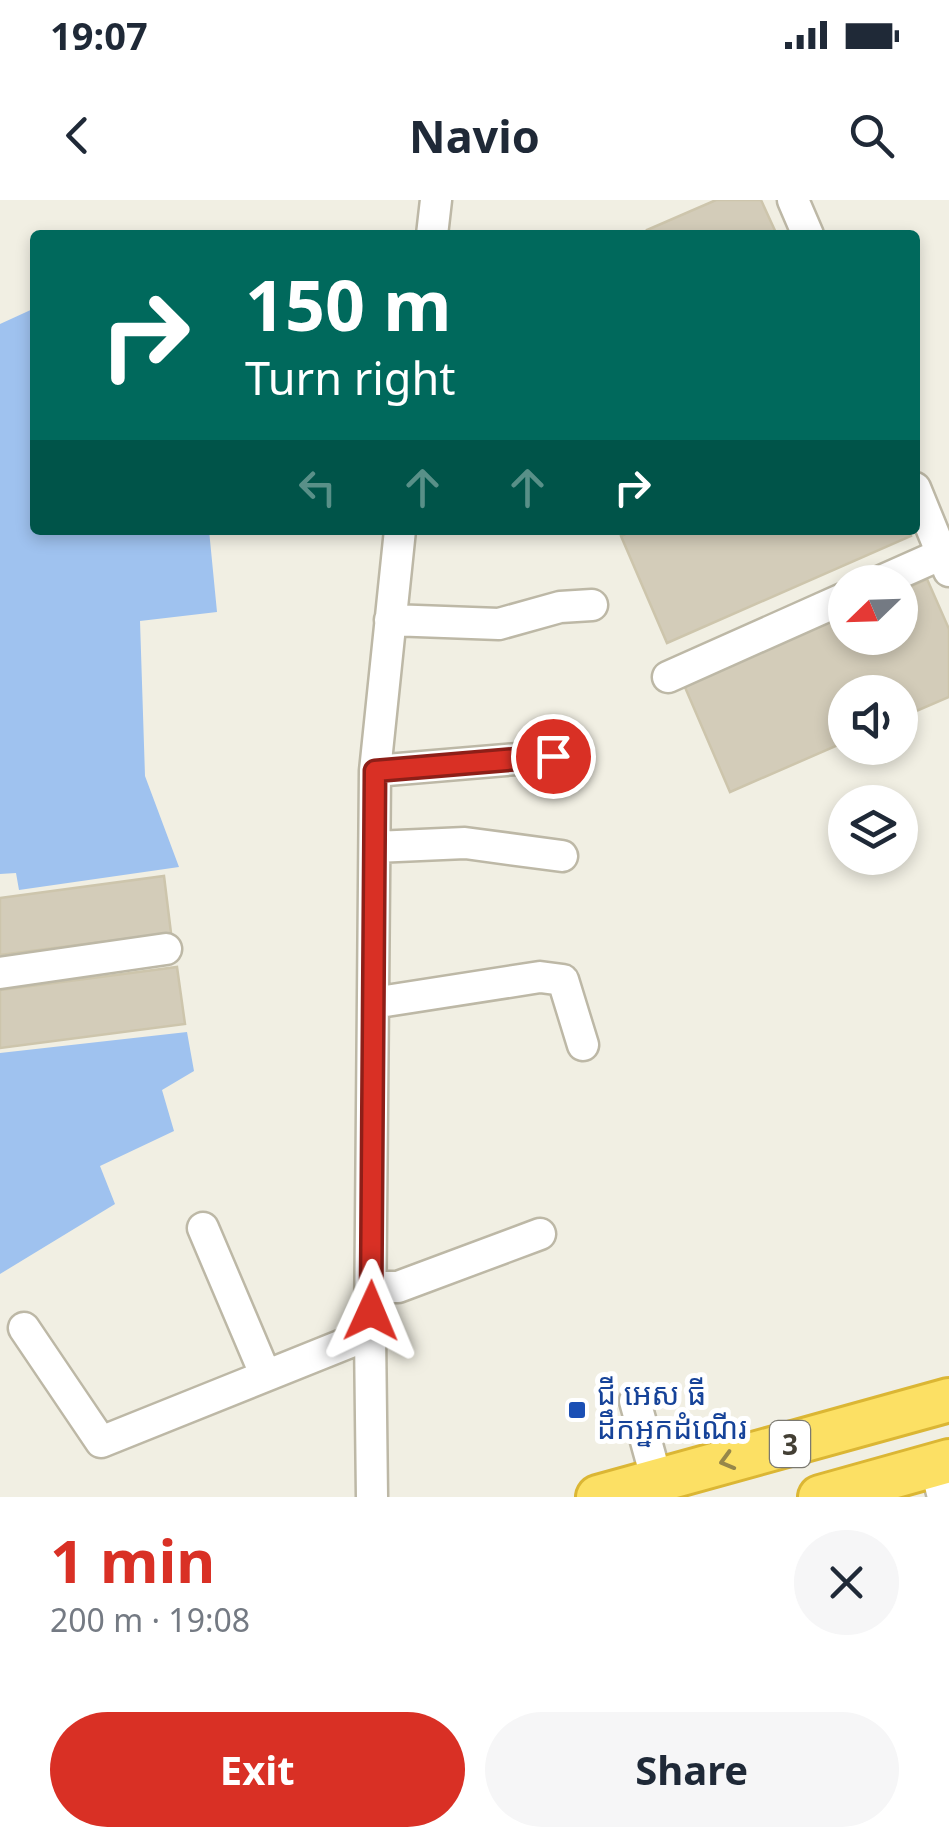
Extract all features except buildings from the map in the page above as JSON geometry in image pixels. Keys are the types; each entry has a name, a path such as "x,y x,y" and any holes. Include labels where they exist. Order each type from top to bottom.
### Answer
{"highway":[{"name":"3","path":"598,1497 949,1400"},
{"name":"3","path":"820,1497 942,1474"}],"street":[{"path":"433,230 436,200"},
{"path":"793,200 806,230"},
{"path":"918,570 946,562 920,500"},
{"path":"372,1497 375,771 399,535"},
{"path":"390,620 500,624 560,607 592,605"},
{"path":"668,677 828,606"},
{"path":"375,771 553,756"},
{"path":"375,847 465,843 562,856"},
{"path":"0,973 166,949"},
{"path":"373,1003 540,977 563,980 583,1045"},
{"path":"203,1228 265,1374"},
{"path":"372,1287 398,1287 540,1234"},
{"path":"24,1328 101,1442 370,1334"},
{"path":"635,1401 657,1481"}],"water":[{"path":"30,310 30,535 209,535 217,612 140,621 145,776 179,867 19,890 16,873 0,874 0,324"},
{"path":"187,1032 194,1071 162,1090 174,1131 100,1166 115,1204 0,1274 0,1053"}],"place":[{"name":"ជី អេស ធី ដឹកអ្នកដំណើរ","path":"577,1410"}],"route":[{"path":"371,1311 375,771 553,756"}]}
